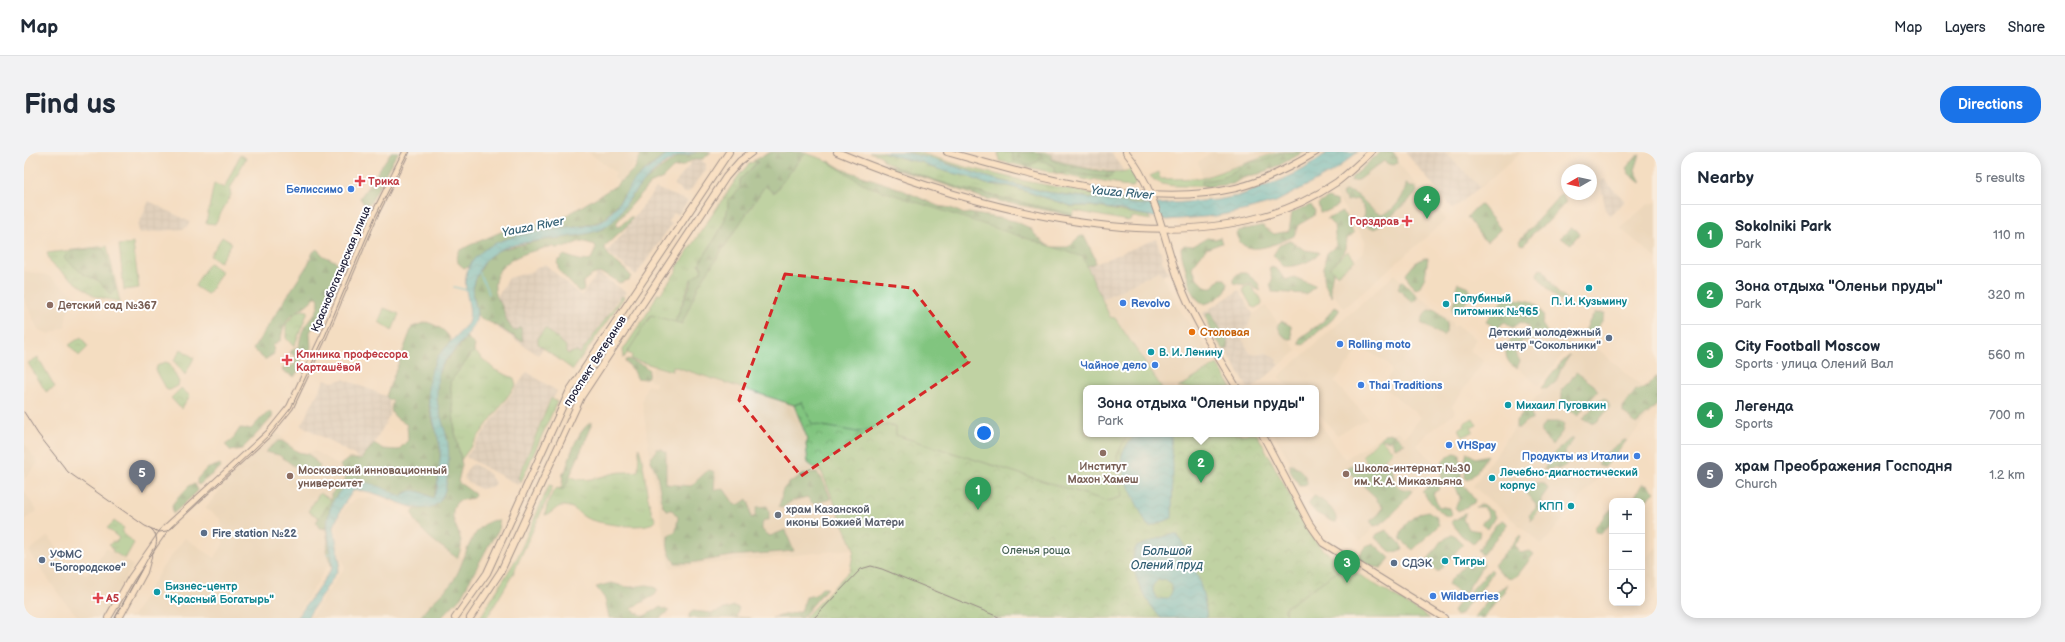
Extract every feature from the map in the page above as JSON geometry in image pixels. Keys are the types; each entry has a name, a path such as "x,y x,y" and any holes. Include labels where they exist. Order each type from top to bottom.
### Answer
{"main road":[{"name":"Краснобогатырская улица","path":"108,618 165,529 269,433 290,407 324,335 374,216 406,152"},
{"name":"проспект Ветеранов","path":"455,618 487,573 574,384 729,152"},
{"name":"проспект Ветеранов","path":"470,618 504,565 581,397 726,177 740,161 752,152"},
{"path":"837,152 879,170 960,195 1032,214 1124,228 1162,229 1234,223 1261,217 1283,209 1324,190 1338,181 1371,152"},
{"path":"947,152 1044,178 1099,188 1150,194 1201,193 1236,188 1292,167 1316,152"},
{"path":"1126,152 1142,175 1150,194 1179,281 1194,316 1235,385"},
{"path":"1264,437 1310,524 1322,543 1444,618"},
{"name":"Краснобогатырская улица","path":"119,618 144,572 150,552"}],"highlighted area":[{"path":"785,274 912,288 969,362 801,476 739,400"}],"shaded area":[{"path":"588,152 643,152 620,182 614,178 616,173"},
{"path":"1044,152 1111,152 1125,173 1082,166 1052,159 1052,155"},
{"path":"1212,152 1278,152 1203,178 1198,162"},
{"path":"1382,152 1389,152 1444,217 1445,221 1344,308 1326,285 1364,251 1365,241 1334,192"},
{"path":"1405,152 1445,152 1480,187 1453,209"},
{"path":"1445,152 1521,152 1481,188"},
{"path":"700,159 706,164 706,170 689,192 684,193 674,185 693,160"},
{"path":"1604,179 1625,201 1610,216 1606,211 1600,182"},
{"path":"656,188 688,201 678,215 674,213 668,221 672,224 636,275 607,252"},
{"path":"149,201 190,222 188,226 183,229 139,233 138,226"},
{"path":"1657,202 1657,259 1620,228 1647,205"},
{"path":"1156,239 1163,258 1161,259 1169,273 1162,276 1159,271 1101,300 1087,267"},
{"path":"545,264 581,296 598,273 626,292 621,300 618,299 584,348 587,351 577,365 547,343 538,355 499,329 490,308 509,278 530,272"},
{"name":"Детский сад №367","path":"24,271 47,275 78,298 67,312 65,327 50,334 38,330 24,299"},
{"path":"1160,271 1175,299 1174,301 1209,353 1204,356 1211,366 1182,385 1160,385 1115,318 1110,317 1101,300"},
{"path":"1395,274 1402,282 1453,323 1452,325 1454,327 1456,325 1476,339 1469,350 1484,361 1452,406 1456,412 1429,432 1417,446 1439,466 1413,491 1410,489 1361,541 1304,486 1276,437 1319,437 1319,422 1345,459 1380,437 1398,431 1405,437 1421,417 1382,386 1391,373 1391,369 1386,362 1361,347 1334,382 1368,418 1337,435 1319,414 1319,385 1287,385 1279,378 1279,376"},
{"path":"1239,290 1253,314 1242,339 1251,354 1267,353 1275,358 1280,365 1257,385 1246,385 1203,313"},
{"path":"1266,306 1297,351 1280,365 1275,358 1252,354 1242,339 1253,314"},
{"path":"1538,326 1550,336 1555,336 1560,331 1573,342 1538,385 1509,361"},
{"path":"1584,337 1657,400 1657,406 1542,545 1473,486 1538,394 1539,395"},
{"path":"653,365 671,371 673,366 794,405 854,549 670,568 650,459 642,400 647,385 655,387 656,382 649,380"},
{"path":"527,372 557,391 553,399 550,398 519,474 522,475 518,485 466,457"},
{"path":"325,379 332,382 343,379 386,396 389,400 390,415 375,442 361,459 301,425"},
{"path":"276,432 301,453 315,451 346,470 349,483 326,523 328,556 331,560 295,618 126,618 133,616 162,568 185,538 215,558 223,544 221,519 205,508 226,481"},
{"path":"24,442 38,463 24,480"},
{"path":"474,464 488,473 496,484 491,487 480,489 465,480 464,475 470,466"},
{"path":"24,491 37,511 24,520"},
{"path":"357,498 373,498 397,510 473,565 430,618 310,618 345,567 337,544 337,523 345,507"},
{"path":"48,536 64,560 87,575 106,548 133,566 102,618 79,618 60,596 29,551"},
{"path":"1657,547 1657,589 1653,590 1647,557"}],"green space":[{"path":"391,152 399,152 390,165 369,205 364,204 360,198"},
{"path":"642,152 671,152 646,169 604,220 588,225 516,237 476,257 469,267 464,268 458,263 457,257 459,251 470,245 508,229 557,221 617,185 635,168"},
{"path":"697,152 711,152 703,159 694,159 683,166 673,168 663,178 650,184 617,222 616,226 619,227 630,217 633,217 629,224 604,247 606,252 631,276 629,280 619,283 605,274 597,274 583,282 584,290 579,292 559,271 557,262 564,255 582,261 591,259 596,248 595,245 581,241 566,247 555,248 553,246 514,258 500,270 496,279 496,294 503,308 507,321 514,331 521,327 523,341 495,325 480,319 477,316 473,290 476,278 486,259 495,251 547,239 575,236 605,228 619,214 639,186 678,157"},
{"path":"771,152 805,152 774,193 765,186 699,285 682,324 675,322 692,281 690,280 702,271 699,264 723,225 728,208 728,200 740,189 740,179 758,162 753,161"},
{"path":"869,152 883,152 908,160 922,162 928,166 967,176 986,184 1009,186 1071,206 1091,206 1148,216 1151,220 1134,217 1128,221 1075,211 1072,214 963,189 898,168 884,161 881,156"},
{"path":"904,152 917,152 966,167 1025,181 1145,203 1142,205 1046,192 990,178 947,163"},
{"path":"998,152 1044,152 1052,155 1052,159 1081,167 1115,172 1132,169 1138,181 1133,187 1120,186 1120,184 1093,179 1092,181 999,161"},
{"path":"1005,152 1035,152 1049,156 1054,161 1071,166 1114,173 1108,178 1068,172 1058,174 1054,171 1054,166 1046,162 1039,161 1029,166 1016,161 1014,162 1012,153"},
{"path":"1278,152 1302,152 1259,173 1213,185 1168,185 1156,181 1150,176 1159,172 1160,179 1203,178"},
{"path":"1283,152 1304,152 1280,165 1254,176 1244,177 1233,184 1206,187 1202,185 1202,181 1221,178 1251,162 1265,160"},
{"path":"1381,152 1393,152 1396,156 1397,163 1394,165 1388,164 1384,161 1359,180 1351,181 1352,177"},
{"path":"805,153 823,159 867,186 1083,257 1110,317 1115,318 1160,385 1083,385 1083,437 1126,437 1117,456 1122,497 1107,501 896,435 896,427 887,425 857,432 812,424 802,402 794,405 673,366 672,371 631,359 632,355 627,353 651,315 682,324 699,285 765,186 774,193"},
{"path":"240,155 246,158 230,189 231,195 215,224 206,223 214,183 224,188"},
{"path":"1640,155 1635,170 1641,182 1640,183 1629,174 1626,168 1636,156"},
{"path":"758,161 740,179 741,189 728,200 728,208 723,224 699,264 702,271 691,280 675,322 651,315 624,358 623,350 645,317 658,293 660,294 678,269 677,267 739,175 750,163"},
{"path":"829,161 842,169 898,188 938,206 951,208 964,214 969,213 1015,221 1030,228 1038,238 1050,247 1068,247 1080,236 1084,236 1095,258 1095,263 1086,267 875,198 827,162"},
{"path":"884,164 963,189 1072,214 1073,216 983,198 928,179 893,170"},
{"path":"1406,184 1409,187 1415,187 1417,191 1415,195 1375,229 1360,223 1365,211 1358,199 1347,201 1342,195 1344,191 1355,194 1372,209 1382,215 1395,207 1404,193"},
{"path":"1561,195 1561,200 1565,200 1566,202 1548,222 1531,235 1524,245 1520,244 1519,241"},
{"path":"1328,198 1337,201 1338,206 1325,212 1320,212 1318,204"},
{"path":"1311,205 1315,211 1314,216 1298,225 1294,236 1277,243 1261,248 1253,248 1245,246 1240,242 1236,234 1238,231 1260,226 1263,226 1274,234 1289,231 1292,212"},
{"path":"1481,205 1500,228 1500,230 1487,242 1481,237 1467,217 1476,207"},
{"path":"1342,212 1348,218 1349,226 1354,233 1347,239 1346,249 1335,263 1330,287 1332,297 1326,287 1324,265 1327,253 1336,246 1334,226 1327,219"},
{"path":"1571,228 1577,230 1579,234 1571,244 1560,238"},
{"path":"222,237 232,243 220,262 210,256"},
{"path":"1220,237 1222,243 1206,249 1192,267 1197,278 1206,287 1213,287 1220,279 1225,279 1228,284 1226,291 1223,294 1205,304 1193,295 1182,257 1181,248 1184,245 1193,246 1207,238 1215,239"},
{"path":"1290,241 1305,250 1318,252 1319,254 1302,264 1287,267 1283,266 1273,255 1280,244"},
{"path":"133,243 139,288 124,290 119,245"},
{"path":"107,246 120,302 94,296 51,264 47,253"},
{"path":"103,249 105,251 115,288 112,294 110,294 99,281 83,274 64,258 72,251"},
{"path":"317,249 324,256 337,262 338,281 318,330 316,326 314,326 310,332 311,349 301,357 301,367 294,377 282,369 292,366 295,363 296,356 290,353 299,346 306,324 317,310 319,302 318,297 315,297 289,318 285,324 281,340 273,345 274,354 264,359 253,349 308,264 313,252"},
{"path":"1348,251 1355,260 1337,275 1330,267"},
{"path":"1424,258 1428,258 1425,277 1419,288 1415,289 1408,280 1406,274 1415,263"},
{"path":"210,263 222,272 207,294 196,287 196,284"},
{"path":"1271,266 1278,270 1285,280 1294,277 1316,286 1306,294 1272,292 1270,284 1272,280 1269,268"},
{"path":"1540,268 1543,269 1558,293 1569,301 1571,306 1561,302 1538,277 1537,274"},
{"path":"1239,273 1246,273 1258,283 1261,291 1254,288 1251,284 1245,285 1233,283 1233,278"},
{"path":"1401,282 1404,282 1418,297 1413,303 1398,289"},
{"path":"1458,283 1468,286 1469,293 1464,305 1455,314 1453,312 1453,307 1454,301 1458,295 1456,287"},
{"path":"1250,285 1262,301 1262,304 1255,308 1252,307 1243,291 1243,288"},
{"path":"1511,294 1515,299 1532,302 1538,307 1544,316 1542,324 1549,335 1545,338 1522,341 1515,353 1520,361 1517,368 1509,362 1506,352 1507,347 1509,342 1513,339 1529,332 1528,326 1521,322 1513,328 1505,322 1496,328 1486,322 1508,295"},
{"path":"622,296 624,297 573,370 538,344 538,338 545,328 566,346 566,352 568,354 576,351 580,354"},
{"path":"1335,307 1339,309 1339,311 1333,319 1303,345 1299,344 1300,338 1322,322"},
{"path":"384,308 399,314 392,331 379,322"},
{"path":"1435,309 1447,322 1446,332 1443,336 1421,323 1424,315 1429,310"},
{"path":"302,310 308,311 294,347 286,338 286,324 296,312"},
{"path":"1210,312 1229,343 1228,349 1224,350 1213,335 1206,318 1207,313"},
{"path":"1595,313 1605,313 1603,319 1594,330 1588,332 1585,331 1592,316"},
{"path":"1281,321 1291,326 1292,339 1284,337 1280,332 1278,324"},
{"path":"426,322 443,330 450,339 450,344 440,354 435,362 430,378 428,392 429,406 440,447 438,478 433,498 427,495 406,492 401,496 385,490 350,484 336,499 328,517 327,531 332,558 332,568 326,550 328,542 326,529 319,528 316,522 331,500 331,494 346,479 340,465 348,459 361,459 374,443 383,449 398,450 408,440 407,425 396,418 392,413 391,406 393,401 389,400 386,396 412,327"},
{"path":"81,337 88,347 79,356 69,345"},
{"path":"467,337 475,345 474,351 450,382 455,432 462,465 458,482 475,494 475,496 473,498 458,501 454,508 454,522 461,542 461,550 457,558 424,532 419,526 412,512 415,509 420,509 443,497 448,472 449,454 436,398 437,378 446,361"},
{"path":"181,349 194,358 185,375 174,361"},
{"path":"474,351 495,370 514,378 516,385 461,460 455,432 450,382"},
{"path":"1570,355 1561,369 1556,382 1546,389 1541,388 1560,364"},
{"path":"38,357 55,387 46,392 28,363"},
{"path":"628,359 645,366 649,370 648,377 644,379 637,378 634,371 625,361"},
{"path":"165,362 169,363 179,382 178,386 170,390 167,390 156,370 157,366"},
{"path":"1217,364 1230,385 1183,385"},
{"path":"1576,372 1594,385 1598,391 1578,416 1561,403 1561,390"},
{"path":"1657,376 1657,405 1636,424 1623,412 1623,407 1636,390 1647,387"},
{"path":"181,388 190,396 181,409 171,398"},
{"path":"551,398 557,402 521,482 518,478"},
{"path":"1604,398 1607,400 1610,407 1598,421 1594,423 1583,419 1599,400"},
{"name":"Оленья роща","path":"802,402 857,432 887,425 896,427 896,435 1107,501 1122,497 1117,456 1126,437 1259,437 1313,538 1324,550 1345,566 1285,608 1286,618 804,618 850,570 854,549 822,473 808,463 806,444 808,440 794,405"},
{"path":"1529,405 1534,406 1531,410 1532,420 1525,422 1519,428 1516,428 1516,421"},
{"path":"266,413 273,413 272,418 242,449 231,451 225,445 232,440 240,428 251,429"},
{"path":"1473,418 1477,425 1471,428 1473,431 1463,437 1459,429 1465,425 1464,423"},
{"path":"591,422 591,428 566,485 564,489 559,490 562,486 563,472 564,475 577,439 585,427"},
{"path":"1546,422 1560,422 1564,425 1562,432 1552,445 1544,437 1541,430"},
{"path":"1390,433 1397,436 1405,444 1395,448 1392,441 1380,439 1384,434"},
{"path":"1380,438 1393,451 1374,469 1362,456"},
{"path":"1570,439 1574,439 1565,452 1566,465 1558,470 1555,468 1544,470 1552,455"},
{"path":"1624,440 1627,440 1605,466 1602,467 1598,464 1606,453"},
{"path":"278,441 282,441 298,452 309,454 320,466 316,472 309,473 294,466 279,455 265,452"},
{"path":"639,448 642,457 649,504 656,521 643,526 622,526 586,518 574,509 564,506 561,506 545,515 547,505 554,490 558,488 562,490 566,485 569,475 574,478 586,480 618,472 638,471"},
{"path":"657,449 662,449 666,452 666,484 691,486 708,470 713,471 715,476 714,490 724,489 735,505 740,504 747,499 751,518 755,516 757,507 767,506 769,510 769,520 764,520 762,530 770,536 785,530 794,551 732,556 690,563 675,563 669,553 668,536 676,531 678,517 672,510 667,510 663,507 657,474 651,461 651,457"},
{"path":"1467,452 1475,458 1487,455 1476,473 1468,480 1465,478 1465,460"},
{"path":"1454,453 1460,454 1462,483 1475,500 1474,503 1458,511 1455,508 1460,498 1457,490 1452,485 1446,486 1441,478 1443,460"},
{"path":"1383,460 1387,461 1393,471 1394,482 1402,490 1410,489 1412,491 1384,522 1374,526 1370,521 1378,515 1383,508 1372,494 1346,469 1354,465 1373,464"},
{"path":"220,464 221,467 199,485 197,484 197,479 206,469"},
{"path":"1290,464 1293,464 1303,473 1307,481 1307,485 1299,485 1290,471"},
{"path":"811,472 817,473 825,485 831,499 813,504 807,497 792,501 782,508 778,507 784,488 795,479"},
{"path":"1436,479 1440,489 1433,493 1438,506 1450,508 1452,514 1450,516 1442,514 1422,492"},
{"path":"1535,483 1545,484 1548,489 1541,499 1541,508 1531,521 1529,515 1536,508 1536,505 1525,492"},
{"path":"195,484 198,490 197,492 173,514 172,505 174,502 190,485"},
{"path":"1642,484 1649,486 1655,492 1645,502 1645,498 1635,498 1635,496"},
{"path":"549,485 553,486 513,574 487,618 480,618 518,556"},
{"path":"320,493 331,500 319,518 308,511"},
{"path":"1314,496 1329,506 1334,513 1337,522 1316,513 1309,505 1309,502"},
{"path":"1482,504 1493,512 1495,517 1488,529 1481,523 1488,518 1487,512 1483,507 1476,507"},
{"path":"1428,511 1436,516 1439,525 1413,550 1401,540 1402,530 1413,517"},
{"path":"1609,511 1609,525 1602,533 1595,532 1595,527"},
{"path":"1466,513 1463,519 1468,529 1480,531 1479,537 1473,544 1461,535 1451,522"},
{"path":"494,520 499,521 498,531 461,597 441,618 420,618 426,609 451,584 456,576 472,538 478,530 485,524"},
{"path":"1502,520 1507,523 1507,525 1482,555 1478,550 1497,523"},
{"path":"114,521 124,528 122,531 123,533 134,543 125,559 112,551 113,549 109,545 112,542 116,542 119,538 107,528"},
{"path":"1386,530 1399,542 1403,549 1392,553 1375,538 1377,534"},
{"path":"1453,534 1463,544 1439,571 1436,571 1428,564 1428,559 1441,541"},
{"path":"1520,535 1521,537 1515,545 1520,553 1530,551 1534,554 1518,575 1511,579 1501,573 1494,565"},
{"path":"1373,543 1390,558 1382,568 1369,565 1358,557 1364,548"},
{"path":"1471,558 1481,559 1484,564 1466,592 1459,594 1448,585 1449,582"},
{"path":"1345,566 1430,618 1286,618 1285,608"},
{"path":"1491,569 1493,571 1486,583 1460,615 1456,616 1453,612 1456,606"},
{"path":"611,583 625,587 648,585 655,587 658,590 655,595 632,608 635,612 644,616 660,607 669,611 660,618 609,618 605,599 596,587"},
{"path":"1507,584 1503,594 1484,617 1474,618 1490,598"},
{"path":"822,588 827,588 802,618 772,618 801,611 806,597 815,595"},
{"path":"734,606 739,608 736,617 751,618 689,618 689,614 693,611 712,613"}],"water":[{"path":"671,152 697,152 677,157 656,170 635,192 619,215 604,228 591,233 576,236 524,243 509,247 496,252 486,260 476,278 473,290 477,311 475,323 467,336 446,360 439,371 437,379 437,398 449,454 447,482 442,498 438,503 429,508 420,508 409,506 374,493 353,491 342,507 334,527 340,563 337,572 307,618 297,618 332,568 328,531 328,515 334,499 345,487 360,482 365,482 401,496 410,491 417,491 433,498 437,489 441,450 429,403 428,385 432,369 438,356 468,323 469,309 465,281 469,267 477,256 488,247 516,236 590,225 603,221 615,208 635,180"},
{"path":"883,152 904,152 929,158 990,178 1046,192 1142,205 1217,200 1238,196 1284,179 1304,169 1328,152 1358,152 1331,173 1276,202 1247,210 1216,216 1167,220 1121,210 1091,206 1071,206 1009,186 986,184 967,176 928,166 922,162 908,160"},
{"path":"1134,437 1171,437 1173,466 1172,518 1150,527 1147,525 1130,490 1123,470 1122,455"},
{"name":"Большой Олений пруд","path":"1171,534 1177,534 1193,563 1197,574 1206,607 1207,618 1161,618 1155,612 1139,585 1135,575 1133,555 1136,547","holes":["1165,579 1172,584 1172,592 1167,599 1158,599 1153,592 1153,585 1158,580"]}],"waterway":[{"path":"479,272 489,294"},
{"path":"454,287 466,290"},
{"name":"Yauza River","path":"327,554 333,553"}],"tram line":[{"path":"24,412 38,434 68,472 145,526 159,532 167,531 270,434 291,408 325,336 375,217 408,152"},
{"path":"150,528 155,534 157,541 152,555"},
{"path":"115,618 153,549"},
{"path":"814,618 861,569 871,566 882,569 1001,618"}],"place":[{"name":"Трика","path":"360,181"},
{"name":"Белиссимо","path":"351,189"},
{"name":"Легенда","path":"1427,219"},
{"name":"Горздрав","path":"1407,221"},
{"name":"П. И. Кузьмину","path":"1589,288"},
{"name":"Revolvo","path":"1123,303"},
{"name":"Голубиный питомник №965","path":"1446,304"},
{"name":"Детский сад №367","path":"50,305"},
{"name":"Столовая","path":"1192,332"},
{"name":"Детский молодежный центр \"Сокольники\"","path":"1609,338"},
{"name":"Rolling moto","path":"1340,344"},
{"name":"В. И. Ленину","path":"1151,352"},
{"name":"Клиника профессора Карташёвой","path":"287,360"},
{"name":"Чайное дело","path":"1155,365"},
{"name":"Thai Traditions","path":"1361,385"},
{"name":"Михаил Пуговкин","path":"1508,405"},
{"name":"VHSpay","path":"1449,445"},
{"name":"Институт Махон Хамеш","path":"1103,453"},
{"name":"Продукты из Италии","path":"1637,456"},
{"name":"Школа-интернат №30 им. К. А. Микаэльяна","path":"1346,474"},
{"name":"Московский инновационный университет","path":"290,476"},
{"name":"Лечебно-диагностический корпус","path":"1492,478"},
{"name":"Зона отдыха \"Оленьи пруды\"","path":"1201,483"},
{"name":"храм Преображения Господня","path":"142,493"},
{"name":"КПП","path":"1571,506"},
{"name":"Sokolniki Park","path":"978,510"},
{"name":"храм Казанской иконы Божией Матери","path":"778,515"},
{"name":"Fire station №22","path":"204,533"},
{"name":"УФМС \"Богородское\"","path":"42,560"},
{"name":"Тигры","path":"1445,561"},
{"name":"СДЭК","path":"1394,563"},
{"name":"City Football Moscow","path":"1347,583"},
{"name":"Бизнес-центр \"Красный Богатырь\"","path":"157,592"},
{"name":"Wildberries","path":"1433,596"},
{"name":"A5","path":"98,598"}]}
